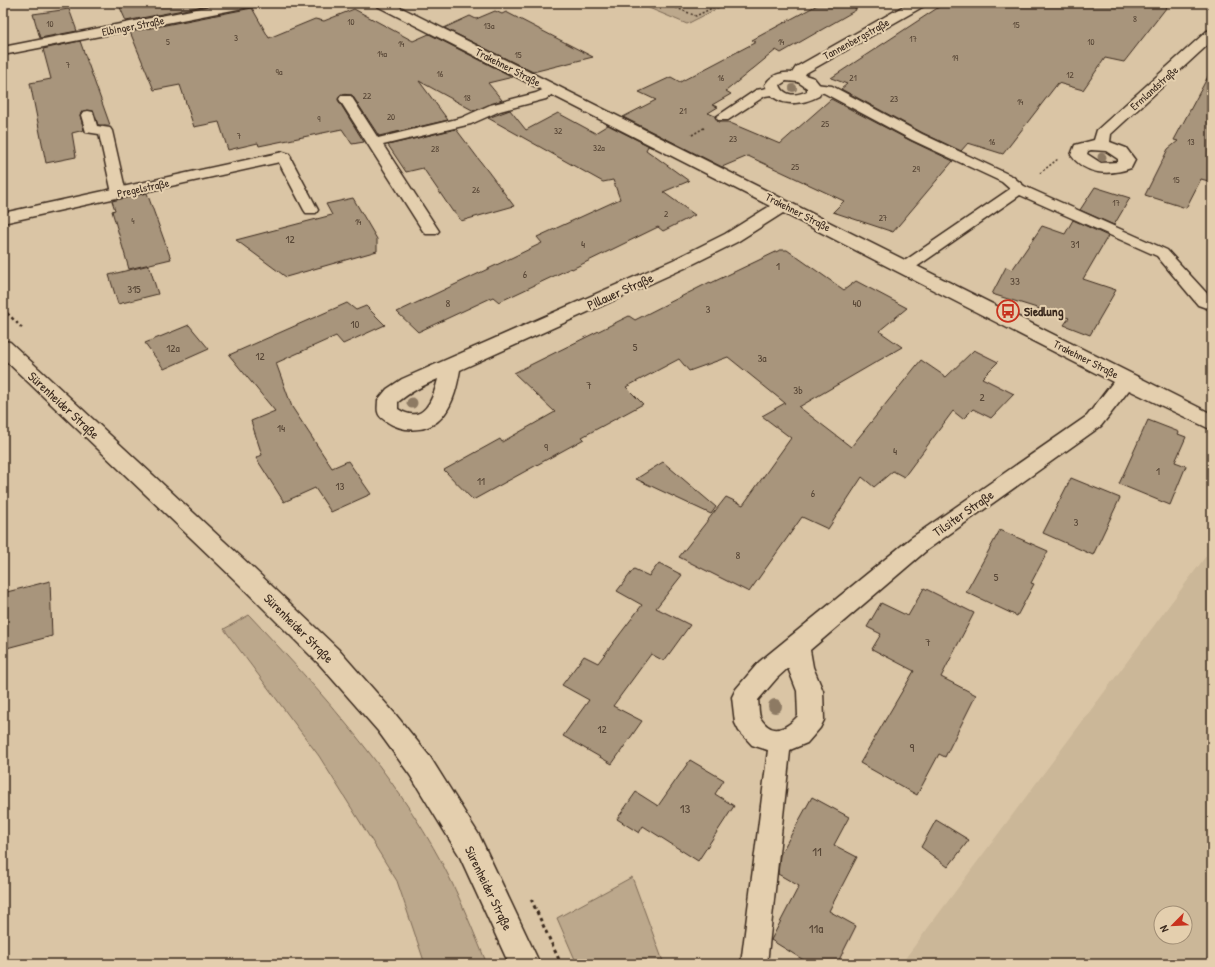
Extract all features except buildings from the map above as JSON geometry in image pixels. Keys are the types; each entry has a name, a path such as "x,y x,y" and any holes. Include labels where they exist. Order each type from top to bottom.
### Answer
{"street":[{"name":"Elbinger Straße","path":"3,51 248,3"},
{"name":"Trakehner Straße","path":"382,3 783,204 1212,423"},
{"name":"Tannenbergstraße","path":"796,77 801,70 919,3"},
{"name":"Ermlandstraße","path":"1102,145 1103,133 1212,34"},
{"name":"Elbinger Straße","path":"3,40 19,37 30,42 42,44"},
{"path":"785,77 796,77 812,83 815,88 814,93 808,97 799,99 784,97 773,91 772,85 776,80 785,77"},
{"path":"1090,145 1102,145 1114,148 1123,153 1127,160 1125,165 1117,169 1106,169 1093,166 1084,161 1079,155 1081,148 1090,145"},
{"name":"Pregelstraße","path":"3,218 283,157"},
{"name":"Pillauer Straße","path":"451,366 679,264 731,238 783,204"},
{"name":"Sürenheider Straße","path":"3,347 329,657 387,724 420,766 469,845 525,964"},
{"name":"Tilsiter Straße","path":"780,742 761,737 748,724 745,697 768,670 919,544 1094,421 1126,379"},
{"path":"780,742 798,735 811,720 810,691 800,667 797,645"}],"lane":[{"path":"815,88 827,89 918,137 1007,179 1019,189 1162,254 1204,301 1212,305"},
{"path":"375,143 466,121 495,108 541,96 553,90"},
{"path":"723,117 761,93 773,91"},
{"path":"346,99 431,231"},
{"path":"88,114 91,129 105,131 120,193"},
{"path":"283,157 311,210"},
{"path":"906,267 1019,189"},
{"path":"754,964 780,742"}],"path":[{"path":"665,3 696,16 722,3"},
{"path":"669,148 723,117"},
{"path":"1019,189 1064,155 1079,155"}],"shaded area":[{"path":"637,3 728,3 687,24"},
{"path":"1212,548 1212,964 901,964"},
{"path":"249,615 329,703 401,797 423,830 443,865 487,964 425,964 397,881 319,756 224,629"},
{"path":"632,877 664,964 577,964 557,918"}],"place":[{"name":"Siedlung","path":"1008,311"}]}
